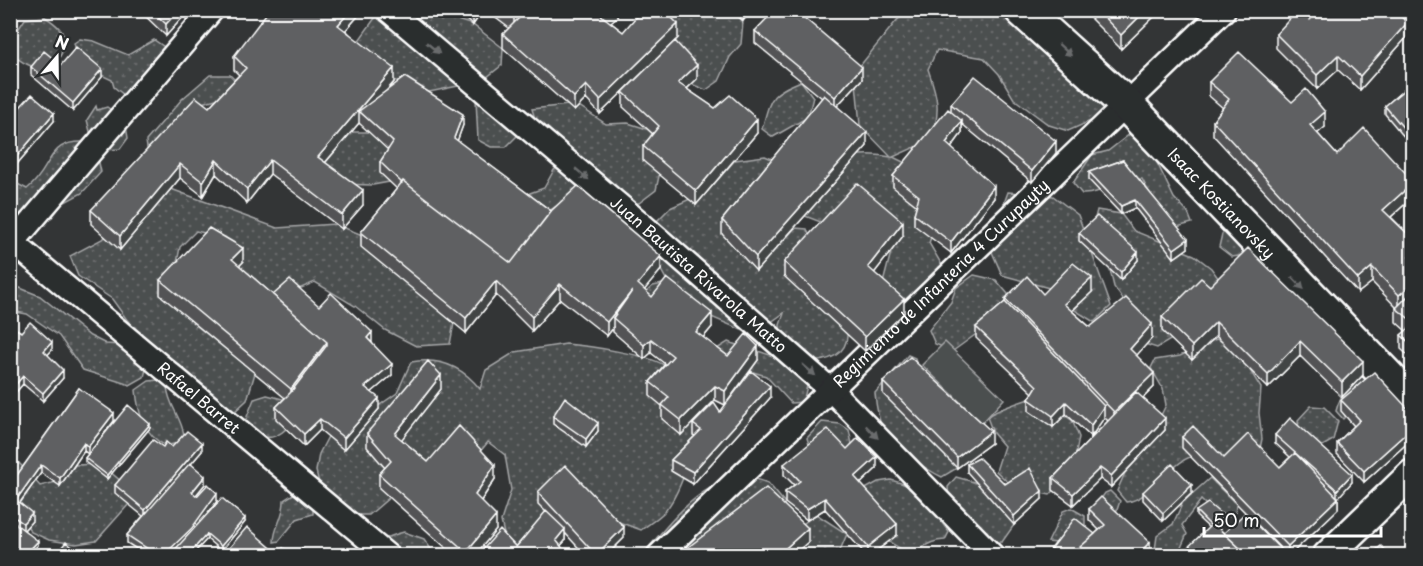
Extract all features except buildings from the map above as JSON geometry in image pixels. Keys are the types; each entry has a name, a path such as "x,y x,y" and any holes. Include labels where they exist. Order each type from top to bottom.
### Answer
{"main road":[{"name":"Isaac Kostianovsky","path":"1022,10 1127,105 1413,402"}],"street":[{"path":"12,243 212,10"},
{"name":"Juan Bautista Rivarola Matto","path":"388,10 638,221 831,390 993,555"},
{"name":"Regimiento de Infanteria 4 Curupayty","path":"658,555 1224,10"},
{"name":"Rafael Barret","path":"12,243 388,555"},
{"path":"1327,555 1413,474"}],"shaded area":[{"path":"425,10 473,25 503,48 502,65 482,81 415,95 350,47 360,39 380,11"},
{"path":"647,11 732,11 743,21 741,44 730,57 719,81 706,90 681,80"},
{"path":"910,11 1018,11 1127,105 1068,131 1049,125 1014,99 999,74 984,58 937,50 928,69 937,104 936,121 931,140 893,157 928,174 939,215 929,243 946,272 948,293 924,314 897,327 883,283 891,252 879,231 831,226 805,216 816,202 835,168 842,161 853,156 891,157 860,125 855,72 897,20"},
{"path":"45,17 60,29 65,41 61,54 51,69 29,65 11,52 10,42 25,19"},
{"path":"80,39 94,41 128,55 154,40 173,53 145,95 124,95 114,87 112,80 93,70 79,56 74,43"},
{"path":"210,75 230,75 237,82 227,96 198,104 148,155 146,141 182,99"},
{"path":"801,81 813,97 808,117 773,137 762,129 770,103 777,93"},
{"path":"502,92 524,109 522,131 506,147 491,147 478,140 476,99"},
{"path":"96,106 97,110 107,107 125,120 128,138 120,149 105,150 95,144 101,172 82,193 63,203 52,217 19,218 11,215 10,180 27,189 58,149 66,144 93,143 87,120"},
{"path":"579,106 606,124 628,123 647,129 659,140 661,167 656,190 639,203 625,203 584,186 573,196 541,216 513,205 530,193 544,188 554,170 567,160 536,122 532,109"},
{"path":"351,132 369,132 389,138 398,160 389,182 373,185 336,184 320,162"},
{"path":"1130,134 1149,146 1174,198 1188,213 1192,223 1177,227 1159,211 1142,179 1126,180 1090,194 1082,194 1073,183 1092,155 1108,151"},
{"path":"765,156 781,163 758,249 786,238 795,228 807,229 844,315 847,335 842,350 825,360 795,362 808,382 803,402 791,403 766,376 740,368 712,352 728,342 782,360 780,325 784,313 753,335 679,303 635,302 653,286 668,283 661,270 662,254 653,225 670,208 708,191 735,160"},
{"path":"171,189 277,228 335,224 387,245 437,282 454,323 450,344 416,346 385,330 355,306 315,282 266,303 218,236 196,231 180,247 174,279 192,322 255,373 247,400 234,412 193,395 135,331 112,299 78,276 70,256 151,213"},
{"path":"1008,192 1053,196 1078,215 1111,306 1094,322 1073,309 1060,291 1002,275 989,245"},
{"path":"1097,210 1121,214 1134,231 1194,255 1211,268 1221,282 1172,339 1157,348 1141,343 1125,302 1114,287 1110,270 1117,255 1095,218"},
{"path":"1235,224 1247,226 1245,255 1232,257 1219,247 1222,234"},
{"path":"974,275 996,280 1008,294 1005,313 953,351 935,344 929,330 951,302 956,288"},
{"path":"10,284 40,296 90,336 106,344 135,346 149,358 144,377 130,385 83,370 59,336 27,314 11,311"},
{"path":"1216,339 1235,346 1261,388 1259,413 1262,439 1258,458 1243,472 1215,459 1199,455 1190,457 1181,462 1146,494 1126,502 1117,491 1125,473 1142,454 1166,405 1163,389 1151,368 1155,360 1180,356"},
{"path":"945,342 1004,399 982,423 922,365"},
{"path":"566,344 616,351 656,361 680,378 696,401 699,417 698,430 690,460 678,490 666,510 641,530 616,521 583,495 539,555 508,551 501,521 511,490 505,455 488,442 469,465 397,491 369,515 343,515 323,499 316,471 319,454 333,427 368,413 397,393 411,362 431,361 450,365 466,374 480,389 486,370 515,352"},
{"path":"908,355 915,358 918,375 957,468 942,477 893,443 883,430 880,421 875,393"},
{"path":"1365,375 1371,378 1352,410 1343,419 1336,411 1340,399 1350,386"},
{"path":"158,380 167,386 184,435 177,443 166,446 147,430 137,399 136,390 149,381"},
{"path":"267,395 287,400 293,422 277,436 266,437 246,432 244,424 254,399"},
{"path":"1037,397 1072,420 1079,437 1073,469 1050,495 1013,487 996,471 1004,446 993,433 987,417"},
{"path":"1311,406 1324,407 1338,421 1333,440 1319,448 1299,434 1298,420"},
{"path":"822,422 840,424 849,430 852,444 842,456 812,454 807,438"},
{"path":"19,463 40,486 64,480 75,465 101,464 123,483 129,504 96,541 76,544 49,540 31,532 16,508 11,507 11,472"},
{"path":"956,477 988,486 1016,516 1014,525 1002,542 987,542 949,499 948,487"},
{"path":"1210,478 1236,504 1235,517 1214,513 1201,500 1182,525 1187,534 1179,552 1167,556 1155,550 1157,536 1173,524 1183,502"},
{"path":"756,479 768,483 785,503 758,541 728,555 642,556 682,510 707,490 720,483 733,480"},
{"path":"891,480 914,489 926,499 949,532 945,540 933,542 908,553 889,542 858,493 878,482"},
{"path":"1110,491 1120,501 1117,510 1109,515 1094,509 1105,493"},
{"path":"295,493 313,505 313,514 297,519 279,541 274,542 284,500"},
{"path":"1071,508 1085,516 1085,525 1057,543 1048,542 1063,511"},
{"path":"816,514 847,534 838,555 785,555 795,530"},
{"path":"404,532 424,539 435,555 345,556 345,553"}]}
